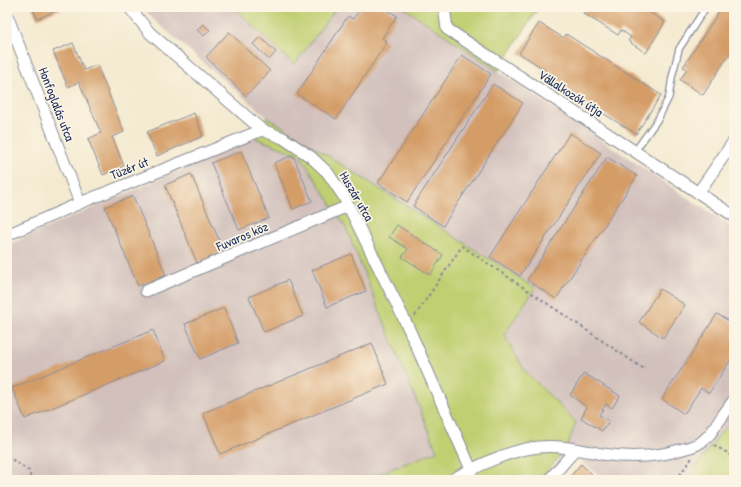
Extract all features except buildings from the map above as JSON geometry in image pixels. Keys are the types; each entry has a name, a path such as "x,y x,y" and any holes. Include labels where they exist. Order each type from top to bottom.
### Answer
{"street":[{"name":"Huszár utca","path":"129,7 150,33 262,130 283,138 311,157 328,173 344,197 408,327 471,470"},
{"name":"Vállalkozók útja","path":"444,7 447,29 734,216"},
{"name":"Honfoglalás utca","path":"7,15 80,203"},
{"name":"Tüzér út","path":"7,235 80,203 262,130"},
{"path":"698,193 734,141"},
{"name":"Fuvaros köz","path":"146,291 348,206"},
{"path":"451,480 512,452 538,447 576,449 620,456 655,455 676,452 698,445 707,437 734,400"},
{"path":"549,480 576,449"}],"lane":[{"path":"635,151 658,119 669,97 679,49 706,7"}],"path":[{"path":"408,327 462,246 644,368"},
{"path":"707,437 709,441 718,448 734,457"},
{"path":"7,456 29,471 31,480"}],"shaded area":[{"path":"143,7 233,7 294,65 337,7 403,7 734,229 734,434 725,427 686,480 605,480 566,450 576,422 525,371 504,335 535,288 267,117 154,20"},
{"path":"255,138 300,155 345,226 438,451 363,480 7,480 7,245"}],"green space":[{"path":"233,7 337,7 294,65"},
{"path":"403,7 539,7 498,71"},
{"path":"267,117 535,288 504,335 525,371 576,422 566,450 539,480 363,480 437,451 345,226 300,155 255,138"},
{"path":"725,427 734,434 734,480 686,480"}]}
